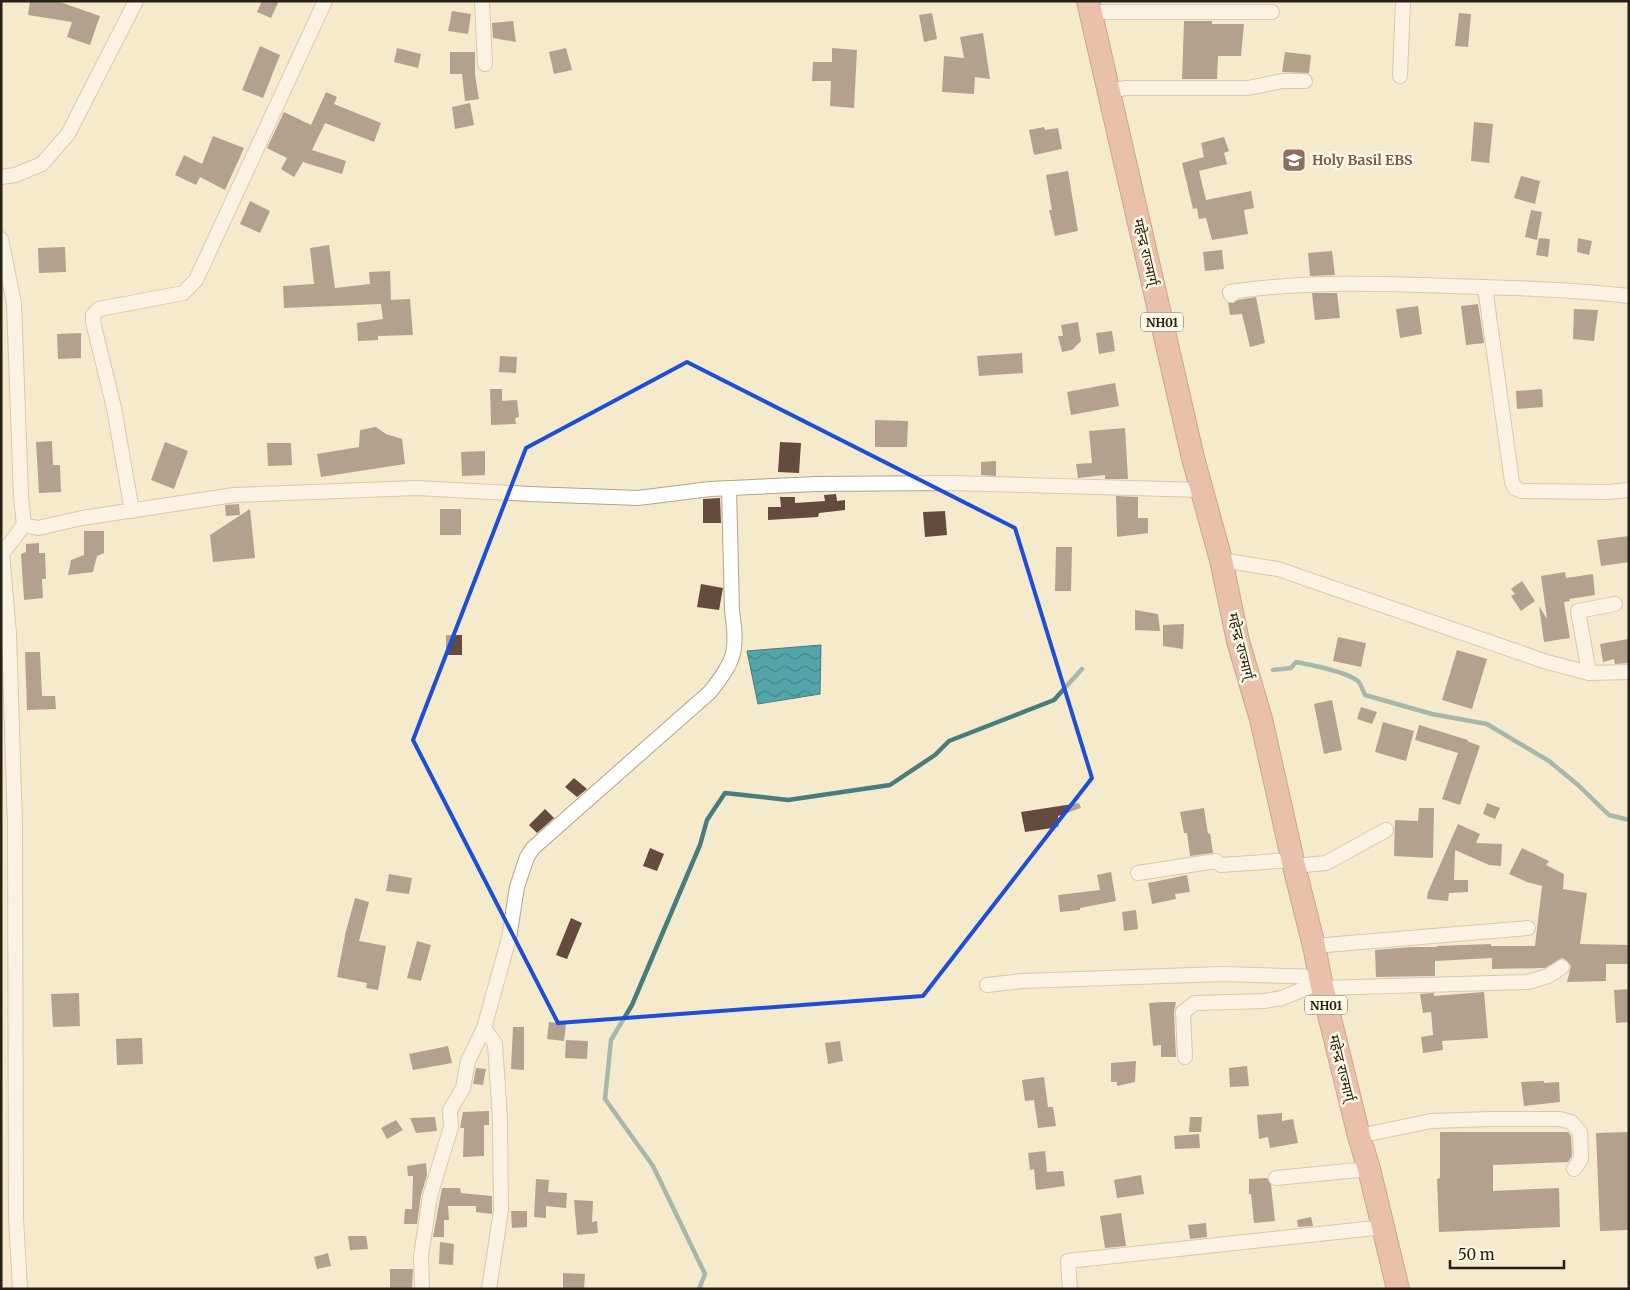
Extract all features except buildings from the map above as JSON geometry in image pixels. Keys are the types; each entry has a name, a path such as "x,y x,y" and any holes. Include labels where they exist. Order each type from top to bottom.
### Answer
{"highway":[{"name":"महेन्द्र राज्मार्ग्","path":"1090,7 1193,458 1221,560 1238,641 1261,719 1321,982 1359,1136 1384,1227 1398,1289"}],"street":[{"path":"1,177 15,175 42,164 68,134 136,1"},
{"path":"132,511 114,408 93,322 93,315 99,309 183,293 196,280 325,1"},
{"path":"482,1 485,64"},
{"path":"1400,76 1403,1"},
{"path":"1090,7 1272,12"},
{"path":"1108,91 1126,88 1248,88 1282,80 1305,81"},
{"path":"1,239 14,302 21,496 24,525 2,554 9,634 15,826 16,1218 20,1289"},
{"path":"1231,295 1230,292 1250,289 1341,283 1574,290 1629,296"},
{"path":"1485,287 1512,482 1515,488 1522,491 1609,492 1629,490"},
{"path":"24,525 38,528 82,518 234,495 417,488 638,498 710,489 816,484 951,483 1202,490"},
{"path":"422,1289 421,1256 430,1196 451,1127 450,1110 463,1088 468,1061 484,1028 509,938 517,887 527,857 533,848 710,692 726,671 734,656 735,629 732,611 729,488"},
{"path":"1221,560 1278,569 1547,662 1589,673 1629,672"},
{"path":"1589,673 1578,612 1615,604"},
{"path":"1138,873 1216,861 1221,865 1326,863 1386,830"},
{"path":"1314,946 1528,928"},
{"path":"987,985 1022,981 1222,974 1321,982 1528,982 1548,976 1562,967"},
{"path":"1185,1057 1183,1012 1195,1002 1264,1001 1282,998 1321,982"},
{"path":"484,1028 495,1044 500,1119 501,1211 488,1289"},
{"path":"1359,1136 1431,1121 1490,1118 1560,1119 1571,1122 1580,1132 1582,1144 1581,1159 1574,1169"},
{"path":"1276,1178 1369,1169"},
{"path":"1070,1289 1068,1261 1384,1227"}],"highlighted area":[{"path":"687,362 1015,528 1092,778 923,996 558,1023 413,740 526,448"}],"water":[{"path":"821,645 820,694 758,704 747,651"}],"waterway":[{"path":"1273,670 1291,668 1296,662 1328,669 1345,674 1358,681 1365,695 1432,714 1487,724 1549,761 1578,785 1609,815 1629,820"},
{"path":"699,1289 705,1274 653,1166 605,1099 611,1040 632,1005 700,845 707,820 725,793 788,800 890,785 935,755 949,741 1054,700 1082,669"}],"place":[{"name":"Holy Basil EBS","path":"1294,160"}]}
